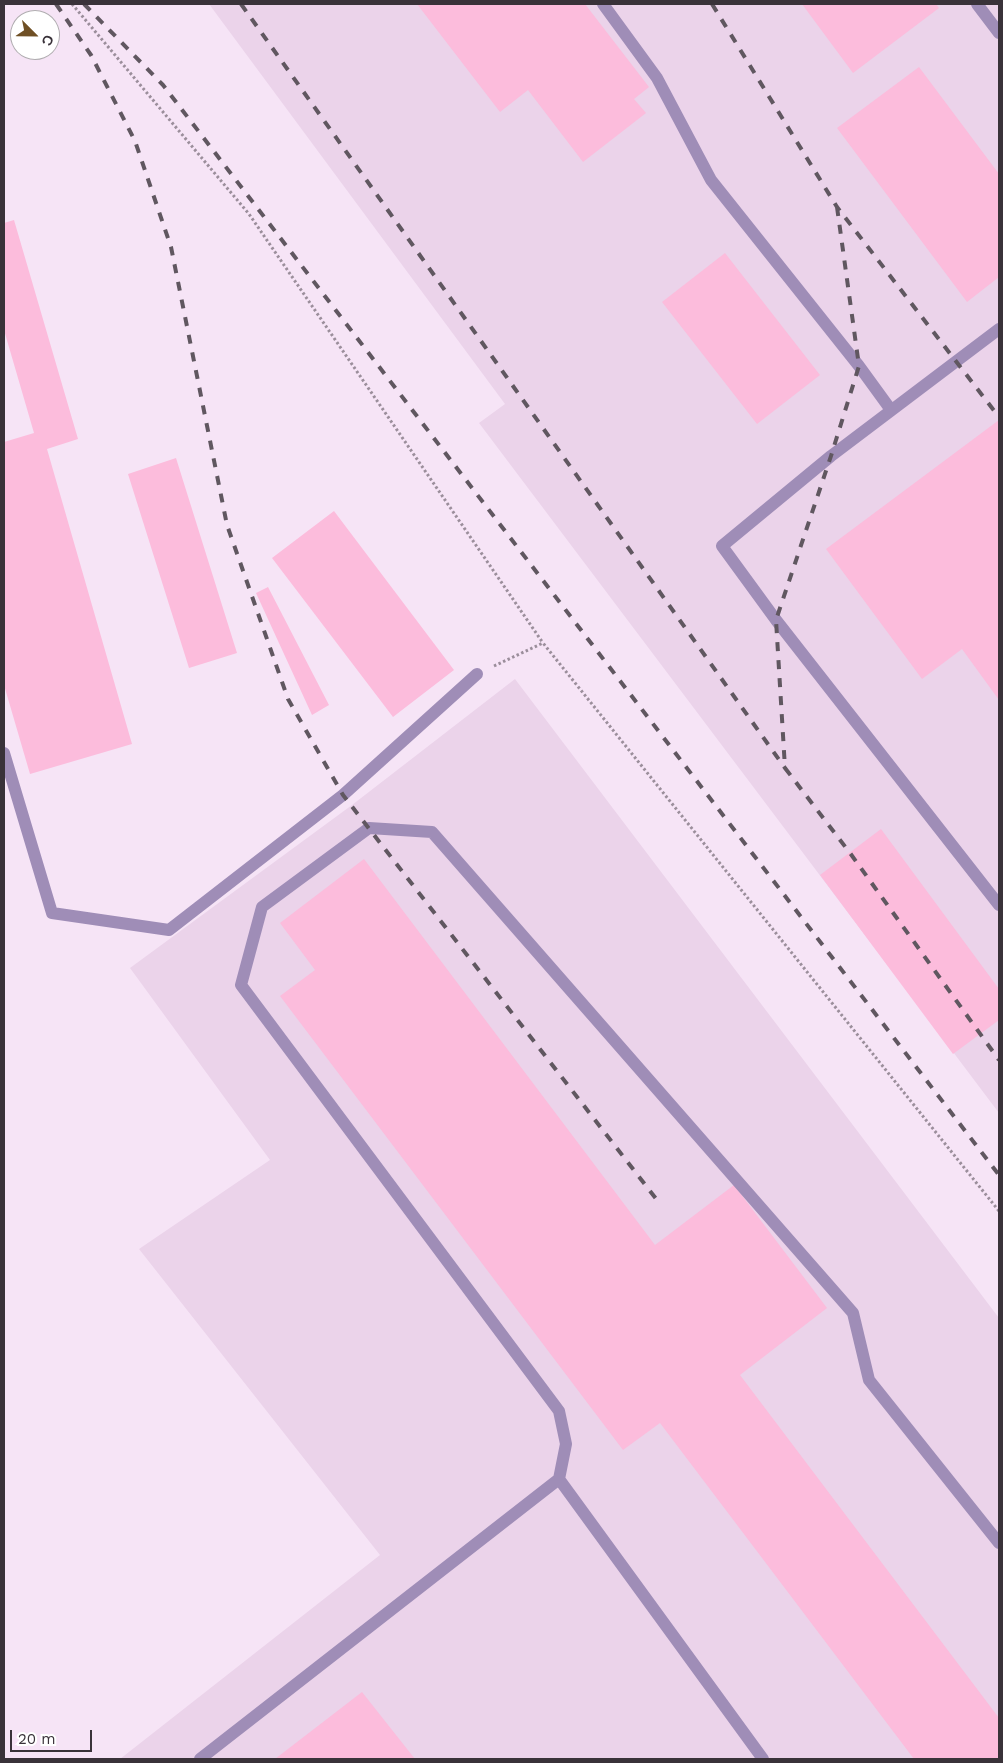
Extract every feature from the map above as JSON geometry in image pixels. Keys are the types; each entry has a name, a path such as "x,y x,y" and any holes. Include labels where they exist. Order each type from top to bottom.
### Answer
{"lane":[{"path":"603,4 657,78 711,180 859,366 891,410"},
{"path":"977,4 999,33"},
{"path":"999,329 831,456 722,546 776,620 999,905"},
{"path":"4,753 52,913 168,930 343,795 476,674"},
{"path":"200,1759 558,1479 566,1444 559,1411 241,985 262,908 369,828 432,832 853,1313 869,1380 999,1543"},
{"path":"558,1479 763,1759"}],"path":[{"path":"72,4 249,214 543,643 999,1211"},
{"path":"476,674 543,643"}],"shaded area":[{"path":"209,4 999,4 999,1113 479,423 505,404"},
{"path":"515,679 999,1318 999,1759 120,1759 380,1555 139,1249 270,1160 130,968 352,805"}],"building":[{"path":"417,4 585,4 649,87 634,99 646,113 583,162 528,90 500,112"},
{"path":"802,4 936,4 939,8 853,73"},
{"path":"919,67 999,174 999,277 967,302 837,128"},
{"path":"14,220 78,439 47,449 132,744 30,774 4,685 4,442 34,433 4,330 4,223"},
{"path":"725,253 820,375 757,424 662,302"},
{"path":"999,420 999,700 962,649 922,679 826,549"},
{"path":"176,458 237,653 189,668 128,474"},
{"path":"334,511 454,670 393,717 272,558"},
{"path":"268,587 329,705 312,715 256,593"},
{"path":"881,829 999,989 999,1020 953,1054 820,875"},
{"path":"364,859 655,1245 734,1185 827,1308 740,1375 999,1718 999,1759 914,1759 660,1423 623,1450 280,996 315,970 280,923"},
{"path":"362,1692 415,1759 275,1759"}],"railway":[{"path":"56,4 91,55 135,141 171,247 227,525 288,699 343,795 657,1200"},
{"path":"84,4 163,85 999,1175"},
{"path":"241,4 785,768"},
{"path":"712,4 837,207 999,417"},
{"path":"837,207 859,366 776,620 785,768 850,853 999,1060"}]}
